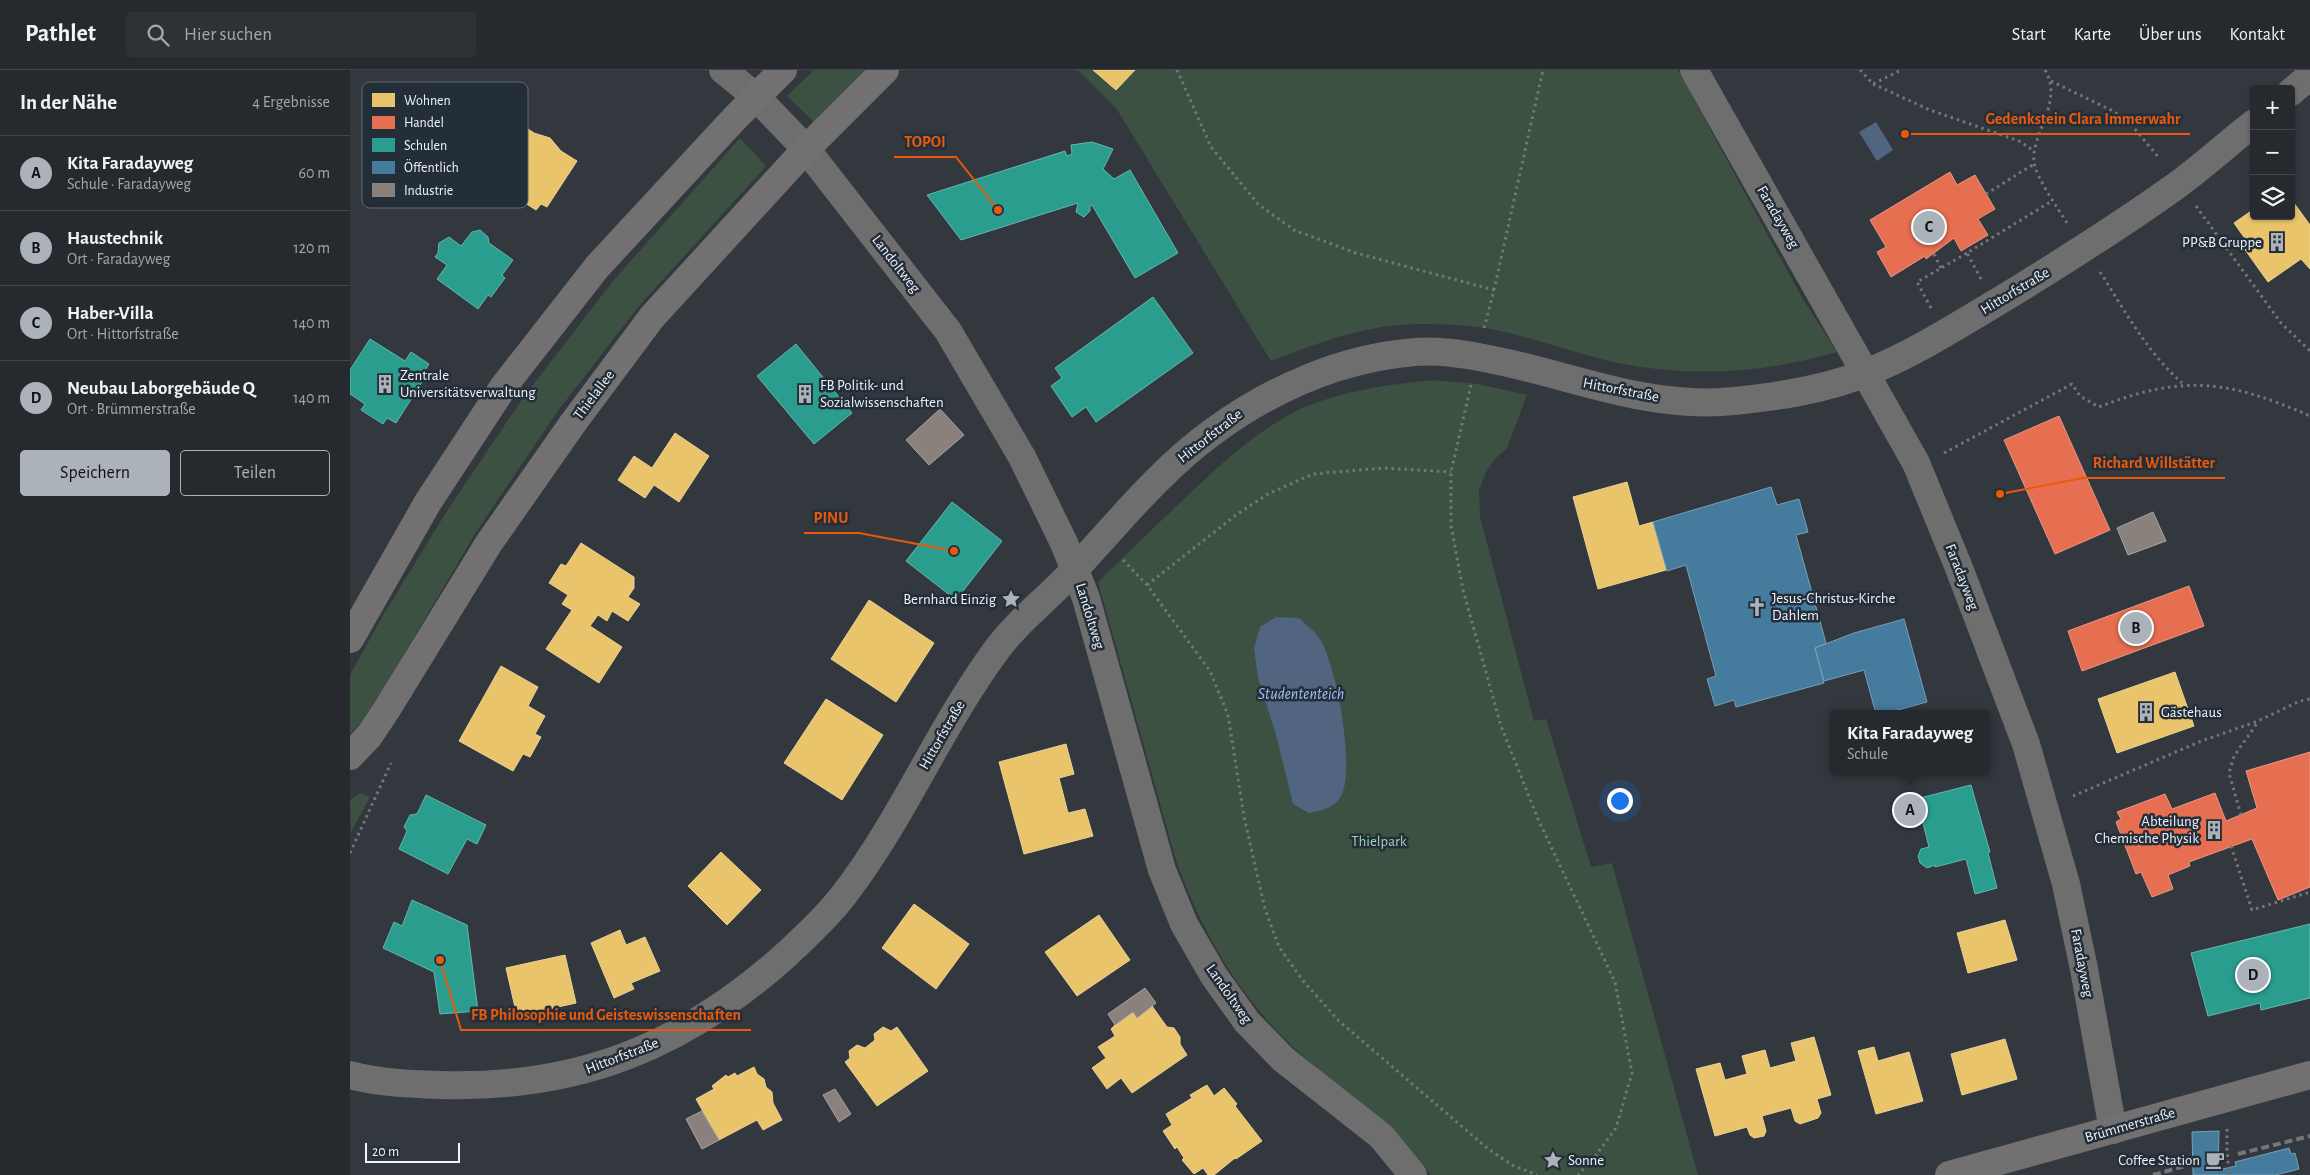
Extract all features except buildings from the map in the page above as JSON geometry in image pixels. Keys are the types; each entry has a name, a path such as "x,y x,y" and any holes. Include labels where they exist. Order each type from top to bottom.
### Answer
{"main road":[{"path":"350,639 428,502 504,386 598,266 756,97 784,70"},
{"name":"Thielallee","path":"350,756 369,736 387,709 489,543 573,423 652,317 806,149 885,70"},
{"name":"Brümmerstraße","path":"1950,1175 2310,1075"}],"street":[{"name":"Landoltweg","path":"723,70 756,97 806,149 948,331 1022,457 1076,569 1086,598 1162,870 1184,924 1214,976 1247,1022 1284,1059 1381,1136 1413,1175"},
{"name":"Faradayweg","path":"1694,70 1916,464 1959,568 2026,744 2066,884 2084,969 2113,1130"},
{"path":"2295,89 2310,76"},
{"name":"Hittorfstraße","path":"350,1075 369,1080 413,1084 472,1086 531,1082 585,1071 641,1051 697,1023 753,985 794,948 839,902 882,842 961,701 1000,645 1076,569 1174,464 1206,436 1250,405 1299,381 1353,362 1419,351 1477,357 1647,398 1716,402 1792,392 1866,373 1945,333 2084,249 2179,184 2250,126"}],"path":[{"path":"1177,70 1211,147 1258,204 1294,230 1356,253 1494,290"},
{"path":"1482,334 1494,290 1543,70"},
{"path":"1860,70 1873,84 1930,110 2019,142 2034,151"},
{"path":"1873,84 1901,70"},
{"path":"2045,70 2051,81 2049,105 2034,151 2034,164 2052,201 2071,230"},
{"path":"2051,81 2113,111 2129,122 2165,166"},
{"path":"1986,194 2034,164"},
{"path":"1935,316 1917,282 1967,254 2052,201"},
{"path":"2192,201 2281,323 2310,351"},
{"path":"1934,254 1941,268"},
{"path":"1967,254 1985,285"},
{"path":"2099,271 2146,344 2167,370 2182,384"},
{"path":"1473,375 1451,472 1451,526 1460,572 1501,726 1538,819 1615,982 1626,1030 1632,1073 1627,1098 1616,1128 1594,1159 1578,1175"},
{"path":"1942,454 2072,384 2080,396 2099,407 2133,393 2182,384 2219,386 2269,398 2310,416"},
{"path":"1147,585 1236,515 1268,494 1313,474 1383,468 1451,472"},
{"path":"1117,554 1147,585 1210,671 1228,716 1244,817 1264,909 1279,947 1304,982 1339,1021 1488,1148 1512,1165 1537,1175"},
{"path":"2064,800 2199,742 2258,721 2300,701 2310,699"},
{"path":"2241,815 2229,772 2234,756 2258,721"},
{"path":"350,854 391,763"},
{"path":"2231,846 2252,910 2310,892"},
{"path":"2228,1137 2229,1175"}],"green space":[{"path":"814,70 865,70 814,122 787,96"},
{"path":"1078,70 1678,70 1801,296 1837,352 1781,365 1752,369 1724,371 1667,370 1609,361 1496,330 1458,325 1421,324 1382,327 1344,335 1271,361 1116,108"},
{"path":"740,138 766,166 639,306 557,412 478,529 382,691 356,729 350,734 350,675 382,617 447,511 523,398 613,281"},
{"name":"Thielpark","path":"1432,380 1478,384 1527,395 1507,448 1487,470 1479,490 1480,517 1534,721 1546,719 1591,867 1612,863 1698,1175 1431,1175 1390,1131 1292,1046 1254,1004 1222,959 1196,909 1175,857 1098,582 1225,461 1270,426 1303,408 1335,397 1382,386"},
{"path":"361,793 370,797 351,832 350,800"}],"water":[{"path":"1876,122 1893,150 1877,161 1859,132"},
{"name":"Studententeich","path":"1276,617 1299,618 1318,636 1331,667 1342,715 1346,763 1345,783 1341,796 1335,804 1323,810 1309,813 1293,804 1275,731 1258,678 1254,648 1260,627"}],"railway":[{"path":"2238,1154 2310,1136"},
{"path":"2153,1175 2188,1165"}],"place":[{"name":"Gedenkstein Clara Immerwahr","path":"1905,134"},
{"name":"TOPOI","path":"998,210"},
{"name":"Haber-Villa","path":"1929,227"},
{"name":"PP&B Gruppe","path":"2277,242"},
{"name":"Zentrale Universitätsverwaltung","path":"385,384"},
{"name":"FB Politik- und Sozialwissenschaften","path":"805,394"},
{"name":"Richard Willstätter","path":"2000,494"},
{"name":"PINU","path":"954,551"},
{"name":"Bernhard Einzig","path":"1011,599"},
{"name":"Jesus-Christus-Kirche Dahlem","path":"1757,607"},
{"name":"Haustechnik","path":"2136,628"},
{"name":"Gästehaus","path":"2146,712"},
{"name":"Kita Faradayweg","path":"1910,810"},
{"name":"Abteilung Chemische Physik","path":"2214,830"},
{"name":"FB Philosophie und Geisteswissenschaften","path":"440,960"},
{"name":"Neubau Laborgebäude Q","path":"2253,975"},
{"name":"Sonne","path":"1553,1160"},
{"name":"Coffee Station","path":"2215,1160"}]}
